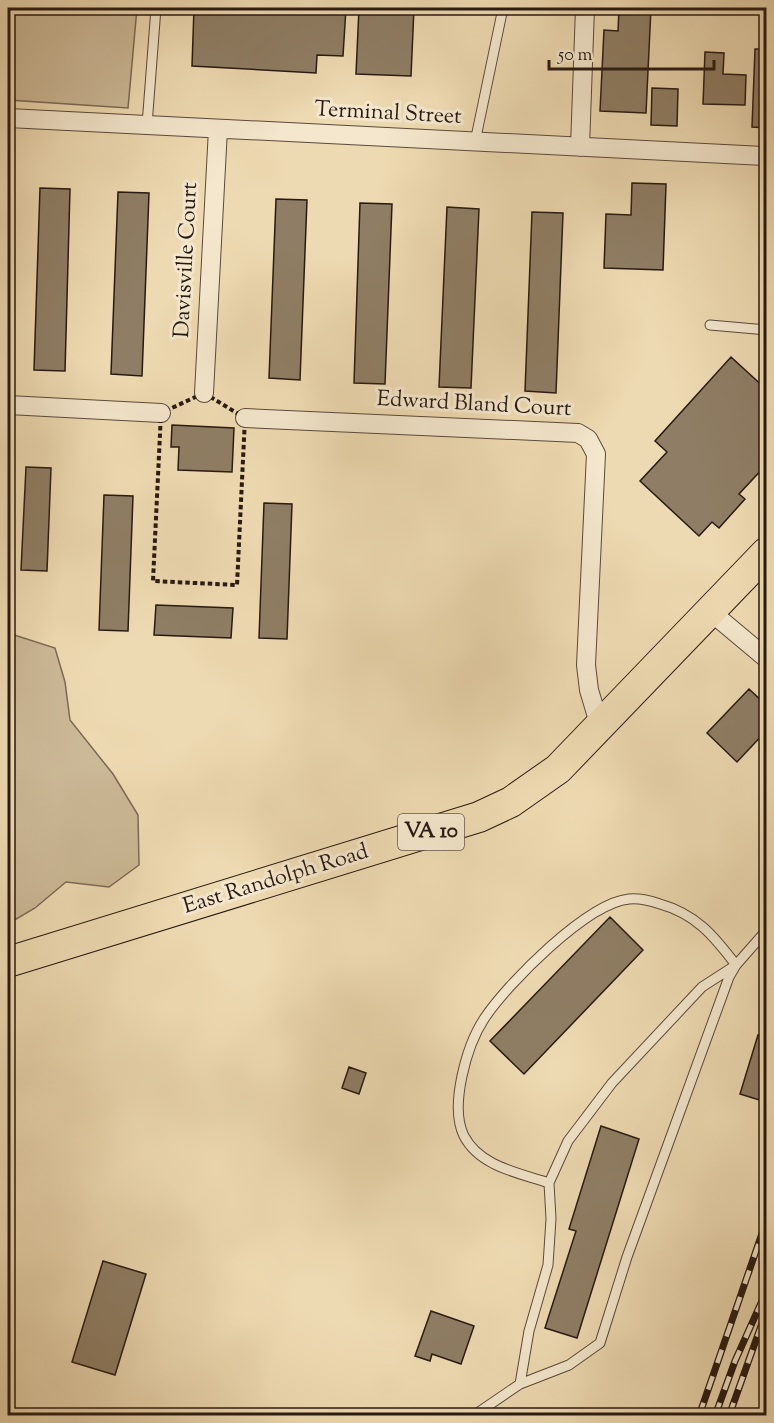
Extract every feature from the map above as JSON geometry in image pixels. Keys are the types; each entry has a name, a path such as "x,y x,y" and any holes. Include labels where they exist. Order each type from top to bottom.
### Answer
{"highway":[{"name":"East Randolph Road","path":"8,962 479,818 536,787 558,769 766,553"}],"street":[{"path":"580,147 585,8"},
{"name":"Terminal Street","path":"8,118 766,156"},
{"name":"Davisville Court","path":"204,393 218,129"},
{"path":"8,405 162,413"},
{"name":"Edward Bland Court","path":"245,418 578,433 588,439 596,454 586,665 589,690 600,727"},
{"path":"711,612 766,658"}],"lane":[{"path":"147,125 156,8"},
{"path":"475,142 503,8"},
{"path":"710,325 766,330"},
{"path":"549,1183 490,1163 473,1148 463,1135 460,1116 460,1086 467,1052 484,1018 528,967 579,923 607,906 629,899 652,901 678,909 696,919 711,933 736,965"},
{"path":"520,1384 529,1331 548,1265 551,1219 549,1183 568,1142 612,1083 702,987 736,965 766,931"},
{"path":"473,1416 486,1412 520,1384 569,1365 600,1343 627,1257 706,1035 736,965"}],"path":[{"path":"204,393 245,418 237,585 153,581 162,413 204,393"}],"shaded area":[{"path":"8,8 137,8 128,108 8,100"},
{"path":"8,633 55,648 65,682 70,720 113,774 138,815 139,865 109,887 66,882 35,908 8,924"}],"building":[{"path":"194,8 346,8 343,56 317,55 316,73 192,66"},
{"path":"359,8 414,8 411,76 356,74"},
{"path":"619,8 651,8 646,113 600,111 604,30 618,31"},
{"path":"755,49 766,49 766,128 752,127"},
{"path":"705,52 724,53 723,74 746,75 745,105 703,104"},
{"path":"652,88 678,89 677,126 651,125"},
{"path":"632,183 666,184 663,270 604,268 606,214 631,215"},
{"path":"40,188 70,189 65,371 34,370"},
{"path":"118,192 149,193 142,376 111,374"},
{"path":"276,199 307,200 300,380 269,378"},
{"path":"360,203 392,204 385,384 354,383"},
{"path":"447,207 479,209 471,388 439,387"},
{"path":"532,212 563,213 556,393 525,391"},
{"path":"731,357 766,389 766,465 739,494 745,499 719,528 712,522 699,536 640,481 667,452 655,441"},
{"path":"172,425 234,428 232,472 178,470 179,447 171,447"},
{"path":"26,467 51,468 47,571 21,570"},
{"path":"104,495 133,496 128,631 99,630"},
{"path":"264,503 292,504 287,639 259,638"},
{"path":"156,605 233,608 231,638 154,635"},
{"path":"749,689 766,705 766,731 737,762 707,733"},
{"path":"610,917 643,950 524,1074 490,1041"},
{"path":"758,1035 766,1037 766,1102 740,1094"},
{"path":"349,1067 366,1073 359,1094 342,1088"},
{"path":"601,1126 639,1139 577,1338 545,1328 576,1231 569,1229"},
{"path":"103,1261 146,1274 115,1375 72,1362"},
{"path":"431,1311 474,1326 461,1364 432,1354 430,1361 415,1356"}],"railway":[{"path":"699,1416 766,1222"},
{"path":"715,1416 735,1361 766,1292"},
{"path":"729,1416 766,1312"}]}
